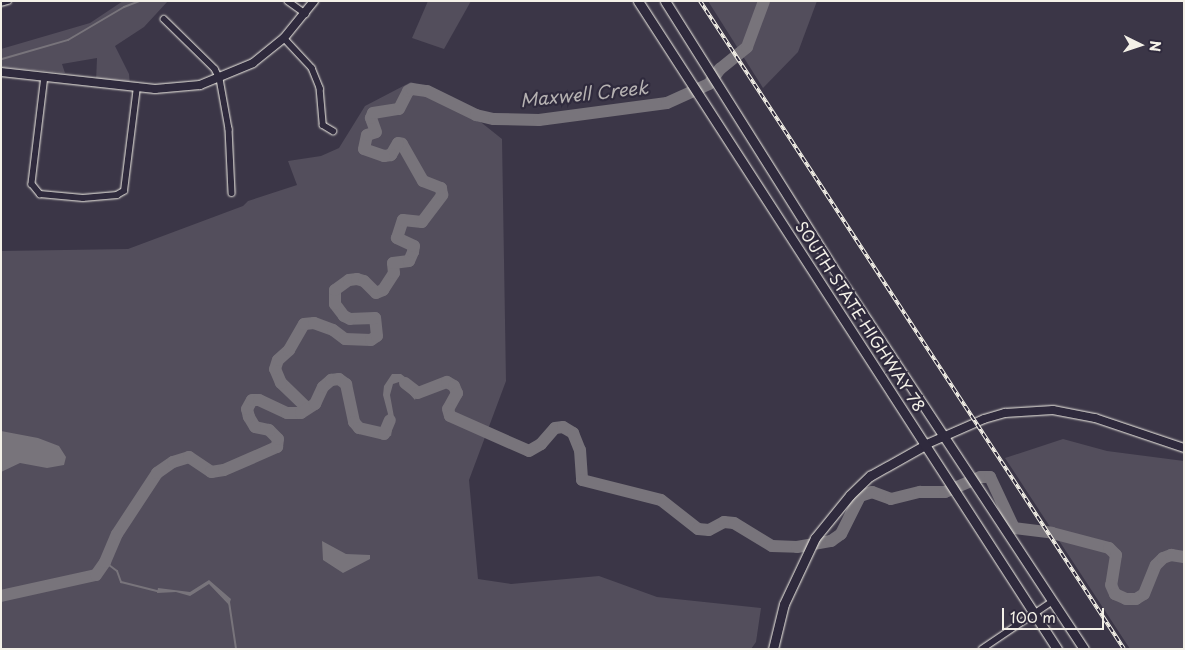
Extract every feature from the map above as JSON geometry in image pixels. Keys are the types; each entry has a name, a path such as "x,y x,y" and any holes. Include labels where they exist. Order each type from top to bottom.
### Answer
{"main road":[{"name":"SOUTH STATE HIGHWAY 78","path":"638,1 927,444 1057,649"},
{"name":"SOUTH STATE HIGHWAY 78","path":"665,1 730,101 846,288 1084,649"},
{"path":"773,649 784,604 815,538 850,494 870,476 927,444"}],"street":[{"path":"1,3 8,1"},
{"path":"288,1 306,14"},
{"path":"1,72 166,90 220,79 253,63 284,38 306,14 314,1"},
{"path":"164,19 215,69 220,79 230,129 232,193"},
{"path":"284,38 312,68 320,88 323,125 333,131"},
{"path":"45,76 32,184 40,194 83,198 117,195 124,191 137,87"},
{"path":"927,444 1005,413 1052,410 1096,418 1183,446"},
{"path":"982,649 1053,601"}],"shaded area":[{"path":"123,1 168,1 144,27 115,46 129,74 130,86 96,82 97,58 62,64 65,73 1,67 1,49 90,23"},
{"path":"428,1 471,1 444,49 412,38"},
{"path":"708,1 817,1 798,52 763,88"},
{"path":"411,82 448,96 502,139 506,381 469,480 478,579 511,584 599,576 657,597 761,608 756,642 751,649 1,649 1,251 128,249 243,206 248,201 297,185 288,161 321,156 339,148 365,106"},
{"path":"392,374 401,374 419,388 415,400 399,382 393,384 390,395 394,417 391,436 384,434 388,414 383,395 384,386"},
{"path":"1,431 38,438 59,446 66,457 64,465 47,468 20,463 1,472"},
{"path":"1063,439 1107,451 1184,461 1184,649 1130,649 1005,458"},
{"path":"322,541 346,554 370,555 370,559 343,573 323,560"},
{"path":"209,580 231,599 229,605 209,584 190,596 176,592 157,593 158,588 190,592"}],"waterway":[{"path":"2,59 68,40 124,7 140,1"},
{"name":"Maxwell Creek","path":"306,407 281,383 275,369 278,360 289,350 304,324 314,323 333,330 345,339 371,340 377,336 375,318 350,319 344,316 335,304 335,290 349,280 357,279 364,281 376,293 383,290 394,273 393,263 409,261 413,252 414,246 397,238 403,220 422,222 442,195 441,188 423,181 402,144 398,143 391,155 384,156 364,149 367,135 376,132 371,118 373,113 399,109 408,91 412,89 427,91 476,115 494,119 539,120 667,103 709,84 720,69 747,47 764,1"},
{"path":"1,596 96,575 105,562 117,534 157,473 173,462 189,457 211,472 224,470 277,447 278,439 269,430 255,427 249,417 247,409 252,400 259,400 287,413 301,413 315,404 323,387 331,380 339,379 346,384 354,422 359,428 384,434 390,420"},
{"path":"405,383 418,393 447,382 454,386 457,393 448,409 450,416 529,451 541,444 555,428 563,427 573,433 580,450 582,480 661,500 698,529 709,530 724,522 734,523 772,546 797,547 831,541 841,534 860,496 872,492 891,499 920,492 945,492 980,477 990,477 1014,528 1052,533 1109,548 1116,555 1111,585 1115,594 1126,599 1136,599 1144,594 1156,565 1163,558 1171,555 1184,557"},
{"path":"105,562 117,571 121,582 158,591"},
{"path":"229,602 236,649"}],"railway":[{"path":"700,1 1124,649"}]}
